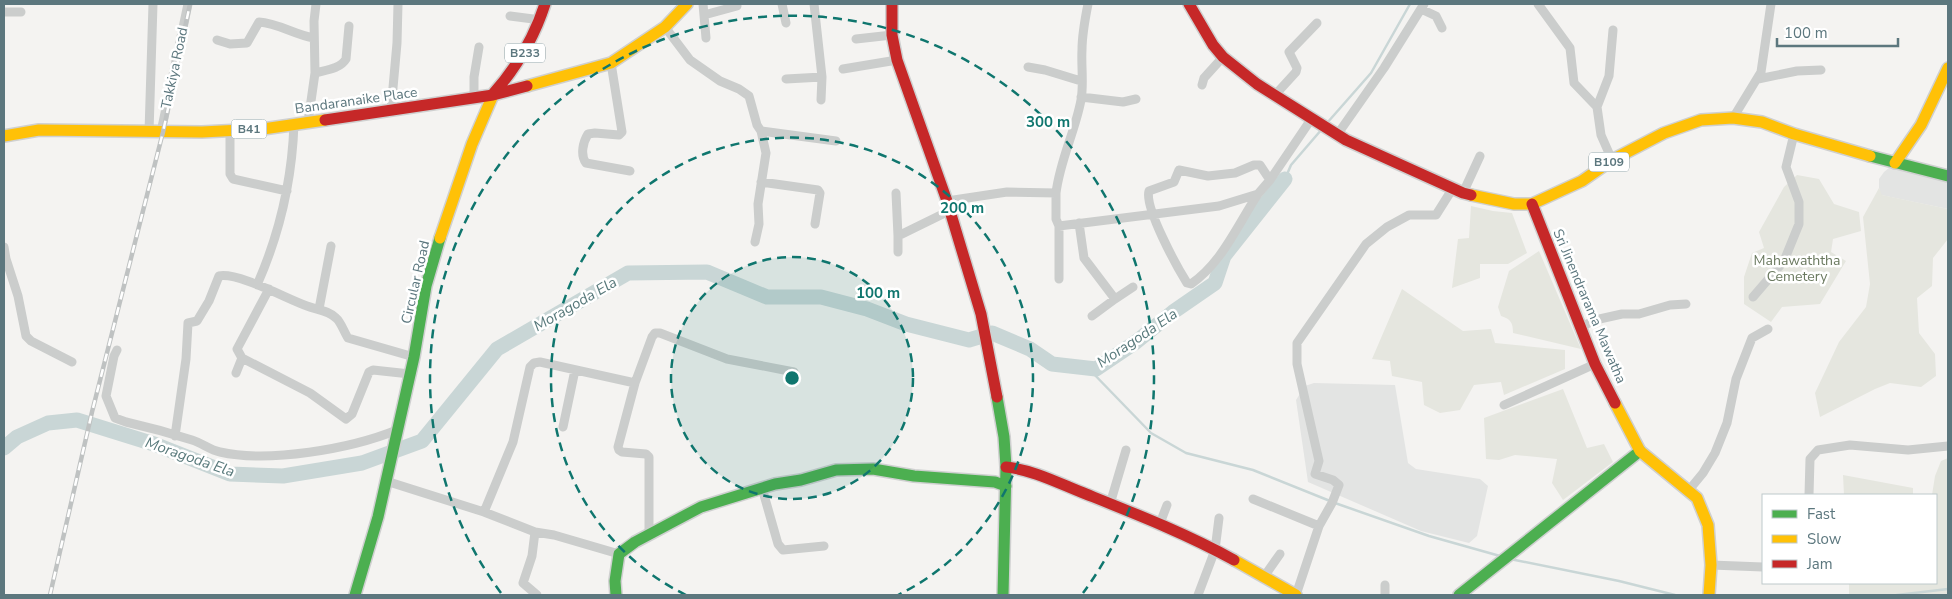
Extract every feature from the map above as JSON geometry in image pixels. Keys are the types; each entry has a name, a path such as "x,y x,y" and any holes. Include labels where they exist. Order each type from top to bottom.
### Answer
{"main road":[{"name":"B233","path":"493,94 507,79 530,45 541,20 545,4"},
{"name":"Bandaranaike Place","path":"4,136 39,130 161,132 263,129 474,98 587,71 611,63 665,27 687,4"},
{"path":"892,4 892,34 897,60 948,206 981,314 990,355 1004,437 1006,467 1004,595"},
{"name":"B109","path":"1189,4 1213,45 1223,57 1257,84 1335,134 1458,190 1514,204 1532,204 1582,181 1612,160 1664,133 1701,120 1733,118 1762,122 1794,134 1948,176"},
{"path":"1895,163 1921,125 1948,68"},
{"name":"Circular Road","path":"355,595 378,517 414,357 426,286 435,253 472,144 493,94"},
{"name":"Sri Jinendrarama Mawatha","path":"1532,204 1595,364 1640,451 1697,498 1708,525 1711,565 1709,595"},
{"path":"1459,595 1640,451"},
{"path":"1006,467 1023,469 1110,504 1215,550 1296,595"},
{"path":"616,595 614,581 618,554 635,542 701,506 730,496 836,470 873,468 914,476 995,482 1006,486"}],"street":[{"path":"148,132 153,4"},
{"name":"Takkiya Road","path":"161,132 188,4"},
{"path":"308,122 315,73 314,38 316,4"},
{"path":"390,110 397,43 398,4"},
{"path":"703,4 706,38"},
{"path":"782,4 786,23"},
{"path":"814,4 822,77 821,100"},
{"path":"1060,279 1060,226 1056,219 1056,193 1058,174 1074,128 1081,97 1082,48 1088,4"},
{"path":"1538,4 1570,48 1574,83 1597,106"},
{"path":"1733,118 1761,72 1770,4"},
{"path":"704,15 738,6"},
{"path":"1335,134 1384,68 1423,6 1436,16 1442,28"},
{"path":"4,12 21,12"},
{"path":"510,16 541,20"},
{"path":"217,40 230,44 247,43 259,22 273,24 303,36 314,38"},
{"path":"1275,94 1296,72 1289,52 1316,23"},
{"path":"315,73 338,67 346,59 349,26"},
{"path":"665,27 690,60 720,81 738,88 749,96 757,125 761,131 766,161 758,204 760,224 755,242"},
{"path":"1612,160 1601,135 1597,106 1609,76 1613,30"},
{"path":"856,39 892,34"},
{"path":"474,98 474,77 479,46"},
{"path":"1202,85 1204,78 1223,57"},
{"path":"842,69 897,60"},
{"path":"611,63 622,132 620,135 588,134 585,139 583,159 586,163 630,171"},
{"path":"1028,67 1081,81"},
{"path":"1758,79 1797,71 1821,70"},
{"path":"786,79 822,77"},
{"path":"1081,97 1123,102 1136,99"},
{"path":"1270,180 1260,165 1254,165 1235,172 1208,176 1179,170 1174,182 1149,191 1148,196 1153,214 1176,265 1187,283 1191,284 1202,276 1219,255 1258,194 1270,180 1314,120"},
{"path":"257,285 277,233 287,191 293,152 294,124"},
{"path":"230,130 230,174 233,179 287,191"},
{"path":"761,131 836,141"},
{"path":"1753,297 1784,261 1799,224 1799,202 1786,167 1794,134"},
{"path":"1296,595 1319,526 1332,503 1339,485 1314,474 1319,461 1297,364 1297,343 1366,244 1387,227 1409,216 1436,215 1458,190 1480,156"},
{"path":"761,182 818,190 820,193 815,224"},
{"path":"898,236 948,206 980,195 1007,192 1056,193"},
{"path":"896,193 898,252"},
{"path":"1060,226 1218,206 1258,194"},
{"path":"1079,224 1084,258 1115,299"},
{"path":"319,309 331,246"},
{"path":"4,247 18,296 26,336 72,362"},
{"path":"176,436 186,359 188,323 197,321 209,301 219,276 225,275 257,285 319,309 337,318 348,338 414,357"},
{"path":"1092,316 1133,288"},
{"path":"269,289 237,348 242,358 310,394 346,419 352,414 369,372 373,370 410,374"},
{"path":"1581,327 1595,320 1622,314 1639,314 1670,305 1686,304"},
{"path":"1689,490 1715,453 1727,423 1736,379 1752,338 1768,329"},
{"path":"649,535 650,457 646,454 622,452 618,447 634,383 652,336 660,332 727,359 794,372"},
{"path":"117,350 114,356 106,396 115,418 194,440 219,452 269,456 334,448 365,442 397,428"},
{"path":"236,373 242,358"},
{"path":"484,512 513,442 530,367 534,363 540,362 634,383"},
{"path":"1504,405 1595,364"},
{"path":"563,427 575,370"},
{"path":"1809,494 1810,458 1818,450 1850,445 1908,450 1948,446"},
{"path":"1110,504 1126,450"},
{"path":"386,481 484,512 535,532 554,535 618,554"},
{"path":"762,488 778,544 783,550 824,546"},
{"path":"1253,499 1319,526"},
{"path":"1159,526 1167,505"},
{"path":"1198,595 1215,550 1219,518"},
{"path":"535,532 532,556 523,582 537,595"},
{"path":"1263,578 1280,554"},
{"path":"1711,565 1762,567"},
{"path":"1384,595 1385,586"}],"shaded area":[{"path":"1895,163 1948,176 1948,209 1881,195 1879,179"},
{"path":"1314,383 1395,385 1408,463 1416,469 1480,479 1488,486 1477,536 1469,543 1421,531 1308,482 1296,400 1305,386"}],"green space":[{"name":"Mahawaththa Cemetery","path":"1797,175 1819,179 1834,204 1859,212 1861,231 1833,239 1831,252 1846,261 1820,304 1782,307 1771,322 1744,304 1744,277 1752,253 1764,248 1759,232 1784,187"},
{"path":"1879,188 1882,195 1948,209 1948,239 1933,258 1932,286 1917,298 1919,333 1935,354 1936,376 1921,387 1890,383 1820,417 1815,393 1839,342 1866,307 1870,284 1863,217"},
{"path":"1471,206 1512,213 1527,253 1508,264 1480,264 1480,278 1452,288 1458,239 1469,238"},
{"path":"1539,251 1581,349 1513,333 1511,322 1501,316 1498,307 1509,271"},
{"path":"1402,289 1463,331 1491,329 1495,343 1565,350 1565,369 1504,395 1501,382 1474,385 1460,410 1440,413 1424,405 1422,382 1392,376 1390,361 1372,359"},
{"path":"1563,389 1587,448 1604,444 1613,462 1563,500 1552,483 1557,459 1515,455 1499,460 1486,459 1484,418"},
{"path":"1948,458 1948,595 1849,595 1849,584 1937,584 1937,494 1932,494 1935,476 1941,461"},
{"path":"1843,475 1913,488 1913,494 1844,494"}],"waterway":[{"name":"Moragoda Ela","path":"1327,123 1371,73 1410,4"},
{"name":"Moragoda Ela","path":"1285,179 1291,165 1322,129"},
{"name":"Moragoda Ela","path":"4,448 17,437 48,423 77,420 154,444 230,474 283,476 362,463 422,441 497,349 628,273 707,272 767,297 821,297 867,309 906,324 969,340 992,333 1030,349 1052,364 1096,369 1136,342 1173,312 1215,283 1224,256 1285,179"},
{"path":"1088,368 1151,433 1186,453 1253,470 1335,503 1429,536 1500,556"},
{"path":"1510,559 1619,581 1675,595"},
{"path":"1897,595 1948,589"}],"railway":[{"path":"50,595 92,412 163,132 190,4"}],"traffic: fast":[{"path":"1870,156 1948,176"},
{"path":"355,595 378,517 414,357 426,286 440,238"},
{"path":"997,397 1004,437 1006,467 1003,595"},
{"path":"1459,595 1640,451"},
{"path":"616,595 615,581 619,554 635,542 701,507 775,484 801,480 836,470 873,469 914,476 995,482 1006,486"}],"traffic: slow":[{"path":"527,86 611,63 665,27 687,4"},
{"path":"1895,163 1921,125 1948,68"},
{"path":"440,238 472,144 493,95"},
{"path":"1471,195 1514,204 1532,204 1582,181 1612,160 1664,133 1701,120 1733,118 1762,122 1794,134 1870,156"},
{"path":"4,136 39,130 202,132 263,129 325,120"},
{"path":"1615,403 1640,451 1697,498 1708,525 1711,565 1709,595"},
{"path":"1234,560 1296,595"}],"traffic: jam":[{"path":"493,94 524,52 536,29 545,4"},
{"path":"892,4 892,35 897,60 947,201 981,314 997,397"},
{"path":"1189,4 1213,45 1223,57 1257,84 1346,140 1471,195"},
{"path":"325,120 493,95 527,86"},
{"path":"1532,204 1595,364 1615,403"},
{"path":"1006,467 1037,474 1124,509 1180,533 1234,560"}]}
